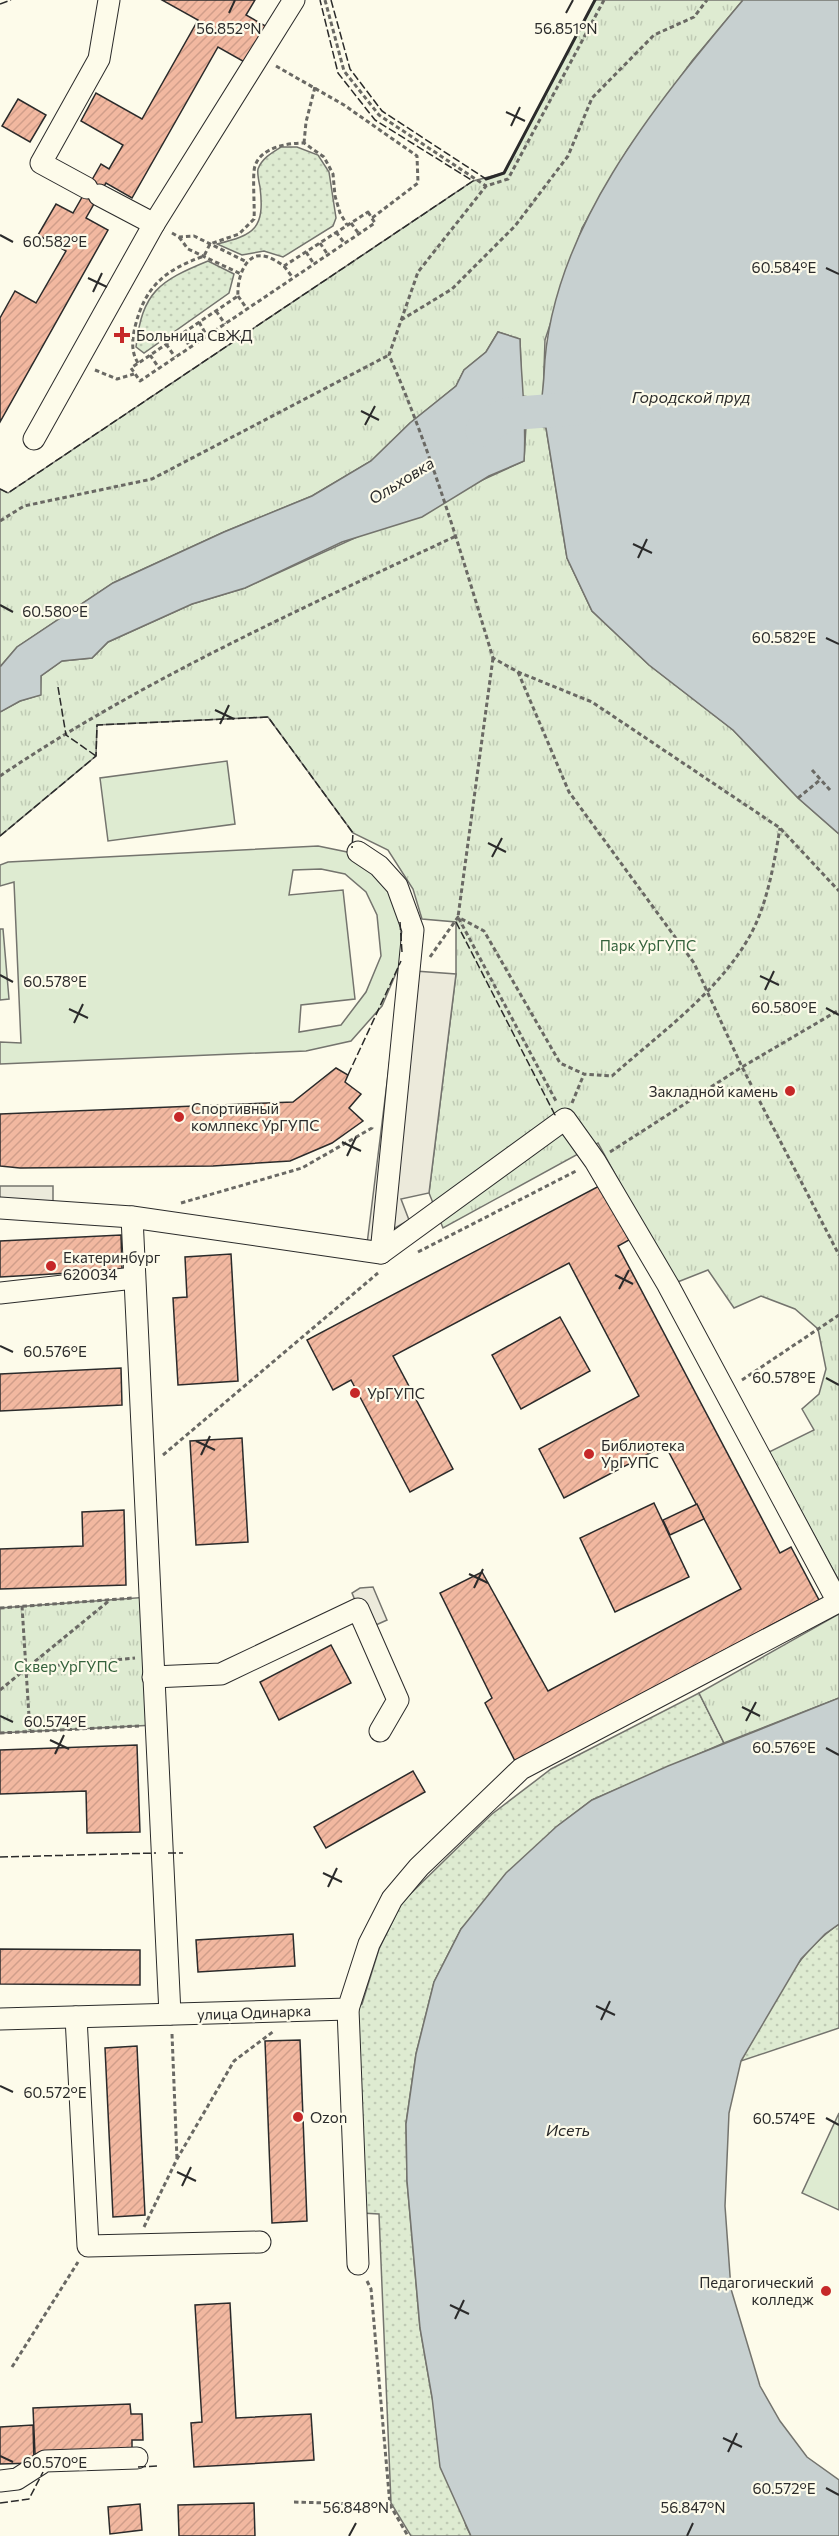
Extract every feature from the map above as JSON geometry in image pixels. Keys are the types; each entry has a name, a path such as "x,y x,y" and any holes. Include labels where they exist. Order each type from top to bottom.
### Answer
{"street":[{"path":"109,0 99,59 41,163 154,224"},
{"path":"34,440 154,224 294,0"},
{"path":"358,852 379,866 397,886 414,930 380,1262"},
{"path":"0,1208 132,1217 380,1262 565,1119 596,1161 668,1286 838,1602 521,1770 419,1867 392,1899 369,1944 348,2009 358,2264"},
{"path":"132,1217 170,2014"},
{"path":"0,1293 134,1278"},
{"path":"152,1667 221,1674 358,1609 398,1700 380,1731"},
{"name":"улица Одинарка","path":"0,2019 348,2009"},
{"path":"76,2017 88,2246 260,2242"},
{"path":"0,2481 17,2479 45,2461 137,2458"}],"path":[{"path":"325,0 344,71 379,115 486,186"},
{"path":"565,1119 458,917 493,658 450,518 408,399 389,356 418,272 486,186 508,179 604,0"},
{"path":"401,320 452,289 515,226 568,156 592,98 654,35 694,17 707,0"},
{"path":"259,57 315,87 417,156 418,183 372,218"},
{"path":"304,143 306,122 315,87"},
{"path":"138,363 133,356 133,338 139,312 148,292 176,267 204,256 210,244 239,234 254,219 254,166 263,155 279,145 304,143 324,157 333,174 335,196 340,213 359,234"},
{"path":"238,296 131,368 140,381 375,223 368,212 284,266"},
{"path":"336,232 345,244"},
{"path":"194,236 247,262"},
{"path":"179,237 188,249 241,274"},
{"path":"320,243 328,255"},
{"path":"306,252 314,264"},
{"path":"247,309 238,296 241,274 247,262 258,256 269,257 284,266 293,278"},
{"path":"216,311 225,324"},
{"path":"199,322 207,336"},
{"path":"182,334 190,347"},
{"path":"166,344 175,357"},
{"path":"150,355 159,368"},
{"path":"0,520 24,506 152,479 389,356"},
{"path":"88,366 117,379 135,374"},
{"path":"0,776 103,710 319,600 456,536"},
{"path":"493,658 518,672 592,702 780,828 839,891"},
{"path":"518,672 569,792 694,963 742,1067 839,1255"},
{"path":"812,770 830,790"},
{"path":"798,798 820,780"},
{"path":"458,917 484,931 560,1063 584,1074 612,1076 714,986 749,938 772,877 780,828"},
{"path":"411,1256 596,1161 742,1067 839,1010"},
{"path":"565,1119 584,1074"},
{"path":"177,1204 302,1168 372,1128"},
{"path":"143,1471 380,1262"},
{"path":"725,1391 839,1316"},
{"path":"0,1608 149,1597"},
{"path":"0,1690 111,1600"},
{"path":"22,1606 30,1731"},
{"path":"26,1669 152,1667"},
{"path":"0,1733 155,1725"},
{"path":"170,2014 177,2159"},
{"path":"135,2245 177,2159 234,2061 281,2025"},
{"path":"12,2367 88,2246"},
{"path":"358,2264 371,2289 390,2505 408,2536"},
{"path":"294,2502 390,2505"}],"green space":[{"path":"595,0 743,0 692,61 628,149 582,228 545,340 543,399 522,396 520,339 498,332 486,352 464,370 456,386 410,423 371,461 312,496 224,532 113,583 17,647 0,667 0,489 8,493 473,181 504,173"},
{"path":"281,147 297,147 318,155 329,172 336,218 333,226 283,257 264,251 242,255 217,244 240,237 255,228 261,212 258,169 271,153"},
{"path":"208,261 234,274 229,293 144,353 136,347 143,313 148,301 156,291 177,275"},
{"name":"Парк УрГУПС","path":"533,423 546,428 567,558 592,611 649,665 733,730 798,798 839,834 839,1581 769,1452 814,1430 802,1409 819,1394 826,1369 818,1329 795,1309 761,1296 734,1308 708,1270 675,1283 598,1143 443,1228 429,1193 456,974 456,922 422,919 413,889 388,850 353,833 268,717 97,725 96,756 0,836 0,712 20,701 40,695 41,676 62,661 92,658 108,642 192,604 245,588 524,461 526,426"},
{"path":"227,761 235,824 108,841 100,778"},
{"path":"318,846 352,853 384,882 400,909 402,959 382,1006 351,1041 306,1051 0,1064 0,1042 21,1043 14,882 0,886 0,865 8,862","holes":["321,869 345,874 366,892 377,915 381,956 366,992 341,1025 299,1032 301,1005 355,999 343,890 289,895 293,870"]},
{"path":"0,929 3,929 9,999 0,1000"},
{"name":"Сквер УрГУПС","path":"149,1597 155,1725 0,1733 0,1608"},
{"path":"839,1614 839,1698 724,1743 699,1693"},
{"path":"699,1693 724,1743 592,1800 556,1827 461,1929 434,1982 416,2054 406,2123 407,2181 420,2328 432,2397 466,2526 471,2536 411,2536 391,2503 379,2214 361,2213 352,2011 362,2004 379,1949 402,1902 492,1814 551,1769"},
{"path":"839,1924 839,2028 741,2061 794,1968 822,1937"},
{"path":"839,2113 839,2210 802,2193"}],"shaded area":[{"path":"401,970 456,974 429,1193 401,1199 409,1220 367,1244"},
{"path":"0,1186 53,1186 53,1203 0,1203"},
{"path":"373,1587 387,1620 367,1629 352,1593 360,1588"}],"water":[{"name":"Городской пруд","path":"743,0 839,0 839,834 798,798 733,730 649,665 592,611 567,558 542,414 550,322 565,271 586,221 612,173 643,127 675,83"},
{"path":"498,332 520,339 524,461 489,476 422,517 342,542 245,588 192,604 108,642 92,658 62,661 41,676 41,695 20,701 0,712 0,667 17,647 113,583 224,532 312,496 371,461 410,423 456,386 464,370 486,352"},
{"name":"Исеть","path":"839,1698 839,1924 825,1934 801,1959 741,2061 729,2113 725,2206 731,2289 760,2386 780,2421 807,2457 839,2480 839,2536 471,2536 440,2467 432,2397 420,2328 407,2181 406,2124 416,2054 434,1982 461,1929 506,1873 556,1827 592,1800 668,1766"}],"building":[{"path":"162,0 255,0 246,15 269,28 248,64 218,47 132,198 106,183 86,218 108,230 0,422 0,318 15,291 36,303 66,251 38,235 56,204 73,213 101,164 109,169 123,145 81,121 96,93 142,119 198,20"},
{"path":"18,99 46,115 30,142 2,126"},
{"name":"Спортивный комлпекс УрГУПС","path":"336,1068 348,1075 345,1082 361,1094 349,1108 363,1121 332,1143 290,1161 213,1166 20,1168 0,1166 0,1114 293,1102"},
{"path":"601,1185 629,1240 618,1246 780,1553 791,1547 819,1600 515,1761 485,1703 492,1698 440,1593 482,1572 548,1691 741,1589 665,1445 564,1498 539,1449 639,1396 569,1263 393,1356 453,1469 410,1492 351,1380 333,1390 307,1340"},
{"path":"121,1235 122,1270 0,1277 0,1241"},
{"path":"231,1254 238,1381 178,1385 173,1298 187,1297 185,1257"},
{"path":"560,1317 590,1371 521,1409 492,1355"},
{"path":"121,1368 122,1405 0,1411 0,1374"},
{"path":"242,1438 248,1542 196,1545 190,1441"},
{"path":"654,1503 689,1577 615,1612 580,1538"},
{"path":"697,1504 704,1519 670,1535 663,1520"},
{"path":"124,1510 126,1585 0,1589 0,1549 83,1546 82,1512"},
{"path":"331,1645 351,1683 279,1720 260,1682"},
{"path":"137,1745 140,1832 87,1833 86,1791 0,1794 0,1750"},
{"path":"413,1771 425,1792 326,1848 314,1827"},
{"path":"293,1934 295,1966 198,1972 196,1940"},
{"path":"0,1949 140,1950 140,1985 0,1984"},
{"path":"300,2040 307,2221 272,2223 265,2041"},
{"path":"137,2046 145,2215 113,2217 105,2048"},
{"path":"230,2303 236,2418 311,2414 314,2460 194,2467 191,2423 202,2422 195,2305"},
{"path":"130,2404 131,2414 142,2414 143,2440 132,2440 132,2450 35,2454 33,2408"},
{"path":"33,2425 34,2463 0,2464 0,2427"},
{"path":"254,2503 255,2536 179,2536 178,2505"},
{"path":"140,2504 142,2530 110,2534 108,2507"}],"waterway":[{"name":"Ольховка","path":"482,430 507,414 584,408"}],"fence":[{"path":"0,4 11,0"},
{"path":"0,489 8,493 473,181 375,120 338,73 320,0"},
{"path":"331,0 350,69 382,111 486,179"},
{"path":"58,687 66,735 96,756"},
{"path":"0,836 96,756 97,725 268,717 353,833 352,848"},
{"path":"400,922 402,952"},
{"path":"456,922 555,1115 553,1117"},
{"path":"348,1075 401,961"},
{"path":"0,1857 156,1853"},
{"path":"168,1853 183,1853"},
{"path":"138,2467 157,2466"},
{"path":"0,2503 29,2499 43,2472"}],"wall":[{"path":"486,179 504,173 595,0"}],"place":[{"name":"Больница СвЖД","path":"122,335"},
{"name":"Закладной камень","path":"790,1091"},
{"name":"Спортивный комлпекс УрГУПС","path":"179,1117"},
{"name":"Екатеринбург 620034","path":"51,1266"},
{"name":"УрГУПС","path":"355,1393"},
{"name":"Библиотека УрГУПС","path":"589,1454"},
{"name":"Ozon","path":"298,2117"},
{"name":"Педагогический колледж","path":"826,2291"}]}
